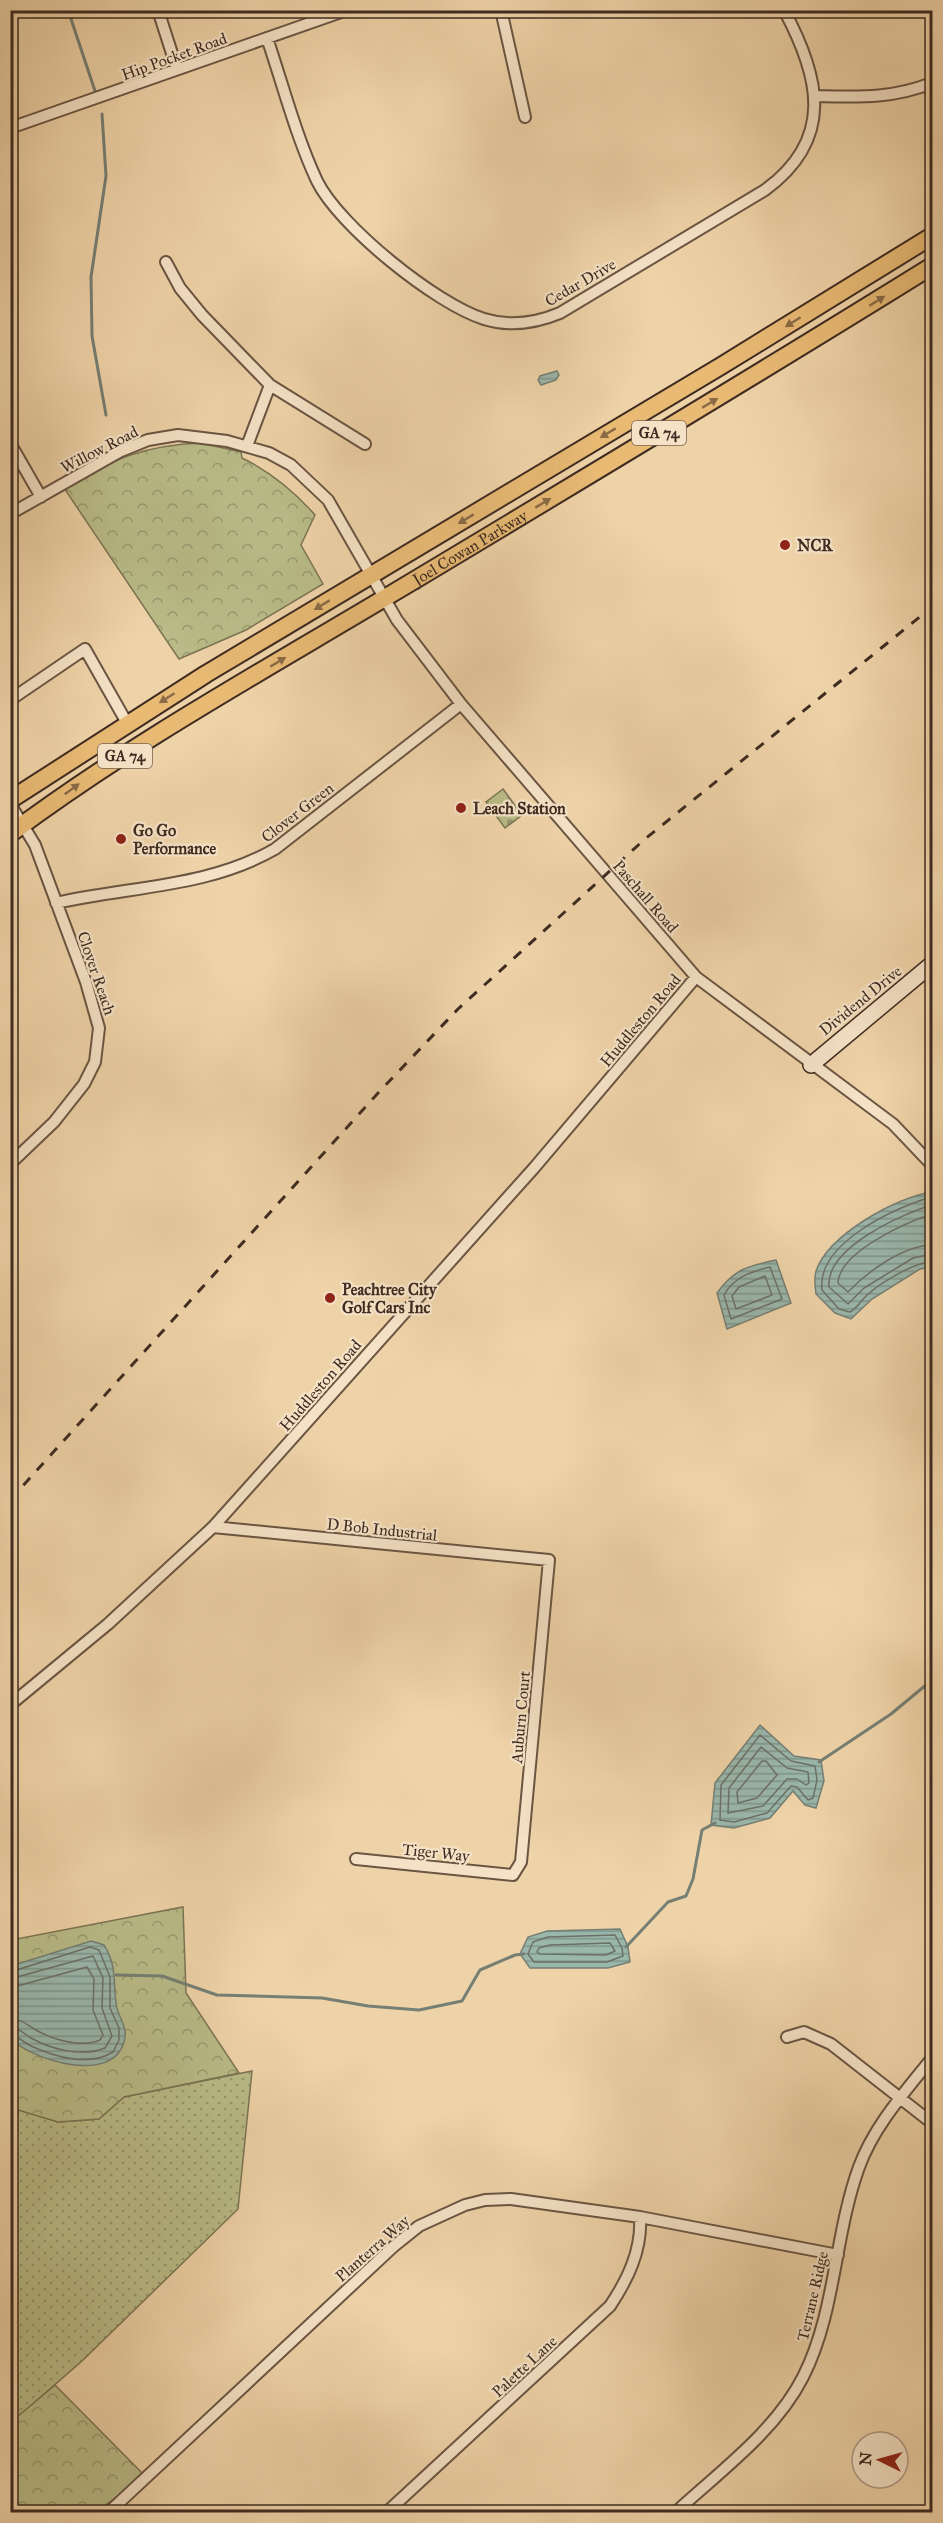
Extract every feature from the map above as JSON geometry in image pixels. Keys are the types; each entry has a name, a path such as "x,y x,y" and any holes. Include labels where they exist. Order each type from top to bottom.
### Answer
{"main road":[{"name":"Joel Cowan Parkway","path":"10,802 127,723 933,236"},
{"name":"Joel Cowan Parkway","path":"10,834 81,783 933,266"}],"street":[{"path":"158,10 177,69"},
{"name":"Hip Pocket Road","path":"10,128 347,10"},
{"path":"501,10 525,117"},
{"name":"Cedar Drive","path":"267,38 318,182 348,223 394,262 439,295 468,313 503,323 544,320 560,313 772,185 791,167 808,141 815,96 812,71 802,43 784,10"},
{"path":"815,96 890,96 907,93 933,82"},
{"path":"166,262 180,288 202,315 270,386 365,444"},
{"path":"247,446 270,386"},
{"name":"Willow Road","path":"10,514 121,451 148,440 178,435 247,446 269,453 291,465 316,486 328,500 385,598"},
{"path":"10,443 41,496"},
{"name":"Paschall Road","path":"385,598 397,620 461,704 696,977 893,1124 933,1165"},
{"path":"10,700 85,649 127,723"},
{"name":"Clover Green","path":"56,903 213,876 253,861 275,849 461,704"},
{"name":"Clover Reach","path":"10,802 33,839 97,1014 98,1047 95,1062 69,1106 10,1164"},
{"name":"Dividend Drive","path":"811,1065 933,964"},
{"name":"Huddleston Road","path":"10,1705 101,1630 213,1527 541,1160 696,977"},
{"name":"D Bob Industrial","path":"213,1527 549,1560"},
{"name":"Auburn Court","path":"513,1875 520,1862 522,1851 549,1560"},
{"name":"Tiger Way","path":"356,1859 513,1875"},
{"path":"787,2037 804,2032 831,2044 933,2123"},
{"name":"Terrane Ridge","path":"675,2512 778,2415 802,2380 815,2352 824,2324 838,2254 860,2166 874,2138 901,2096 933,2058"},
{"name":"Planterra Way","path":"109,2512 394,2246 431,2219 465,2205 485,2200 511,2199 640,2217 838,2254"},
{"name":"Palette Lane","path":"387,2512 610,2306 630,2274 639,2242 640,2217"}],"green space":[{"path":"201,443 241,452 242,458 263,469 282,483 315,515 301,545 323,584 246,630 179,659 64,488 97,469 130,455 163,447"},
{"path":"503,789 522,815 505,828 486,802"},
{"path":"183,1907 186,1993 239,2073 124,2097 99,2119 58,2122 18,2110 11,2197 11,1940"},
{"path":"252,2071 238,2209 82,2361 11,2423 10,2200 18,2109 58,2122 99,2119 124,2097"},
{"path":"55,2385 143,2474 117,2497 95,2512 11,2512 10,2423"}],"water":[{"path":"557,371 559,375 556,380 541,385 538,380 540,376"},
{"path":"932,1192 932,1267 920,1269 872,1299 851,1319 835,1313 816,1294 815,1274 823,1257 849,1231 883,1209"},
{"path":"776,1260 791,1303 727,1329 717,1293 729,1279 742,1270"},
{"path":"760,1725 794,1756 821,1760 824,1781 816,1808 805,1805 793,1791 770,1818 734,1828 711,1825 715,1783"},
{"path":"620,1929 628,1947 630,1962 608,1968 530,1968 520,1954 528,1937 547,1931"},
{"path":"91,1941 104,1945 113,1967 117,2008 125,2031 124,2042 117,2055 104,2063 71,2064 53,2061 21,2047 11,2039 11,1966"}],"waterway":[{"path":"68,10 95,91"},
{"path":"102,114 106,176 91,277 92,336 106,415"},
{"path":"819,1762 891,1714 932,1680"},
{"path":"626,1947 668,1902 686,1896 693,1879 702,1830 715,1823"},
{"path":"116,1975 162,1976 217,1995 322,1998 368,2006 419,2010 462,2001 480,1970 515,1955 524,1954"}],"railway":[{"path":"10,1500 379,1092 458,1009 645,839 932,607"}],"place":[{"name":"NCR","path":"785,545"},
{"name":"Leach Station","path":"461,808"},
{"name":"Go Go Performance","path":"121,839"},
{"name":"Peachtree City Golf Cars Inc","path":"330,1298"}]}
